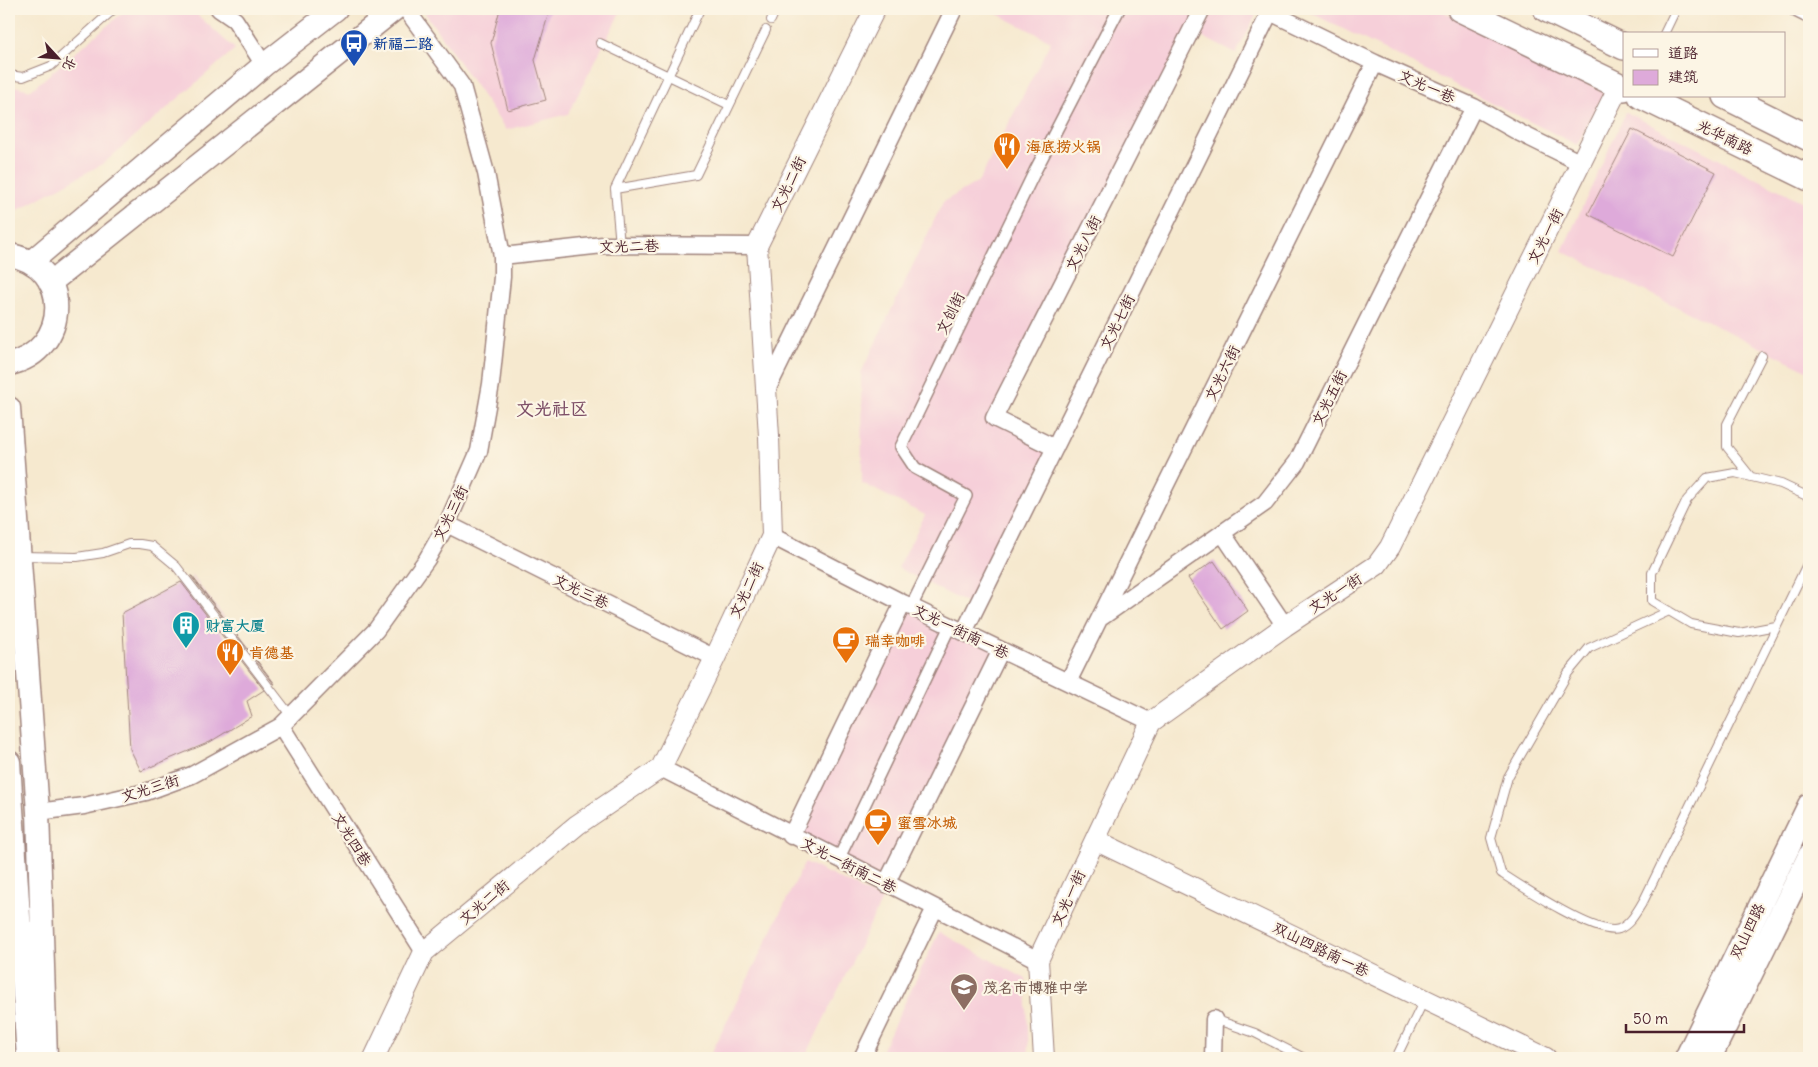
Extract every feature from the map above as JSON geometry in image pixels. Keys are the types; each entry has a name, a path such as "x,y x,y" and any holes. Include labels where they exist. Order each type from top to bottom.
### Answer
{"main road":[{"path":"31,262 264,65 336,9"},
{"path":"50,283 395,9"},
{"name":"光华南路","path":"1460,9 1623,88"},
{"path":"1546,9 1623,47"},
{"name":"光华南路","path":"1644,98 1809,178"},
{"path":"1729,98 1809,138"},
{"path":"9,255 31,262 50,283 56,301 56,321 49,339 36,353 19,362 9,364"},
{"path":"9,408 38,812 42,1057"},
{"path":"9,775 42,1057"},
{"name":"双山四路","path":"1686,1058 1809,805"},
{"name":"双山四路","path":"1710,1058 1809,856"}],"street":[{"path":"219,9 235,20 264,65"},
{"name":"文光三街","path":"38,812 84,806 146,792 192,775 286,721 376,630 427,559 446,524 479,451 491,384 502,277 502,256 486,173 462,86 406,9"},
{"name":"文光二街","path":"374,1058 424,952 577,825 662,768 772,536 757,246 875,9"},
{"path":"766,392 954,9"},
{"name":"文创街","path":"907,605 966,496 915,468 902,447 1035,171 1118,9"},
{"name":"文光八街","path":"1055,448 994,418 1202,9"},
{"path":"1798,9 1809,15"},
{"name":"文光七街","path":"957,629 1055,448 1270,12"},
{"name":"文光一巷","path":"1270,12 1375,63 1474,106 1520,133 1581,163"},
{"name":"文光六街","path":"1068,682 1375,63"},
{"name":"文光一街","path":"1044,1058 1038,960 1151,722 1285,626 1377,565 1390,548 1581,163 1623,98"},
{"name":"文光五街","path":"1100,618 1266,503 1297,462 1474,106"},
{"name":"文光二巷","path":"502,256 620,246 757,246"},
{"name":"文光三巷","path":"446,524 714,658"},
{"path":"1223,534 1285,626"},
{"name":"文光一街南一巷","path":"772,536 907,605 1151,722"},
{"path":"791,836 907,605"},
{"path":"838,860 957,629"},
{"path":"886,884 1001,650"},
{"name":"文光四巷","path":"286,721 424,952"},
{"name":"文光一街南二巷","path":"662,768 791,836 1038,960"},
{"name":"双山四路南一巷","path":"1095,840 1546,1058"},
{"path":"862,1058 935,908"},
{"path":"1213,1058 1214,1019"}],"lane":[{"path":"9,75 23,77 50,66 114,9"},
{"path":"620,246 615,189 700,9"},
{"path":"771,20 776,9"},
{"path":"1665,32 1676,9"},
{"path":"615,189 696,175 766,30"},
{"path":"600,43 729,105"},
{"path":"1752,477 1727,447 1727,424 1762,356"},
{"path":"1776,626 1739,633 1691,624 1652,601 1652,573 1687,500 1707,478 1735,473 1781,484 1809,497"},
{"path":"20,556 78,557 104,553 129,544 152,546 176,566 286,721"},
{"path":"1669,611 1589,648 1568,672 1508,777 1491,838 1501,874 1566,913 1609,931 1619,929 1632,920 1644,900 1809,560"},
{"path":"1396,1058 1424,1000"},
{"path":"1214,1019 1255,1033 1304,1058"}],"shaded area":[{"path":"127,9 191,9 235,49 104,163 9,215 9,85 31,90"},
{"path":"431,9 622,9 568,114 506,130 425,13"},
{"path":"987,9 1202,9 994,417 1055,448 976,608 898,568 925,515 862,483 861,373 943,202 979,181 1051,41"},
{"path":"1214,9 1259,9 1236,54 1201,36"},
{"path":"1303,9 1438,9 1604,92 1577,145"},
{"path":"1626,112 1809,205 1809,371 1562,251"},
{"path":"903,603 1001,650 886,884 791,836"},
{"path":"805,862 882,900 805,1058 709,1058"},
{"name":"茂名市博雅中学","path":"939,932 1026,979 1029,1058 878,1058"}],"building":[{"path":"500,9 550,9 535,60 546,100 508,110 491,43"},
{"path":"1632,129 1716,172 1673,257 1588,214"},
{"path":"1214,561 1248,611 1223,629 1188,578"},
{"path":"192,576 275,684 274,684"},
{"name":"财富大厦","path":"181,582 264,690 247,701 252,716 210,742 141,771 130,749 122,613"}],"place":[{"name":"新福二路","path":"354,67"},
{"name":"海底捞火锅","path":"1007,170"},
{"name":"财富大厦","path":"186,649"},
{"name":"瑞幸咖啡","path":"846,664"},
{"name":"肯德基","path":"230,676"},
{"name":"蜜雪冰城","path":"878,846"},
{"name":"茂名市博雅中学","path":"964,1011"}],"district":[{"name":"文光社区","path":"552,408"}]}
